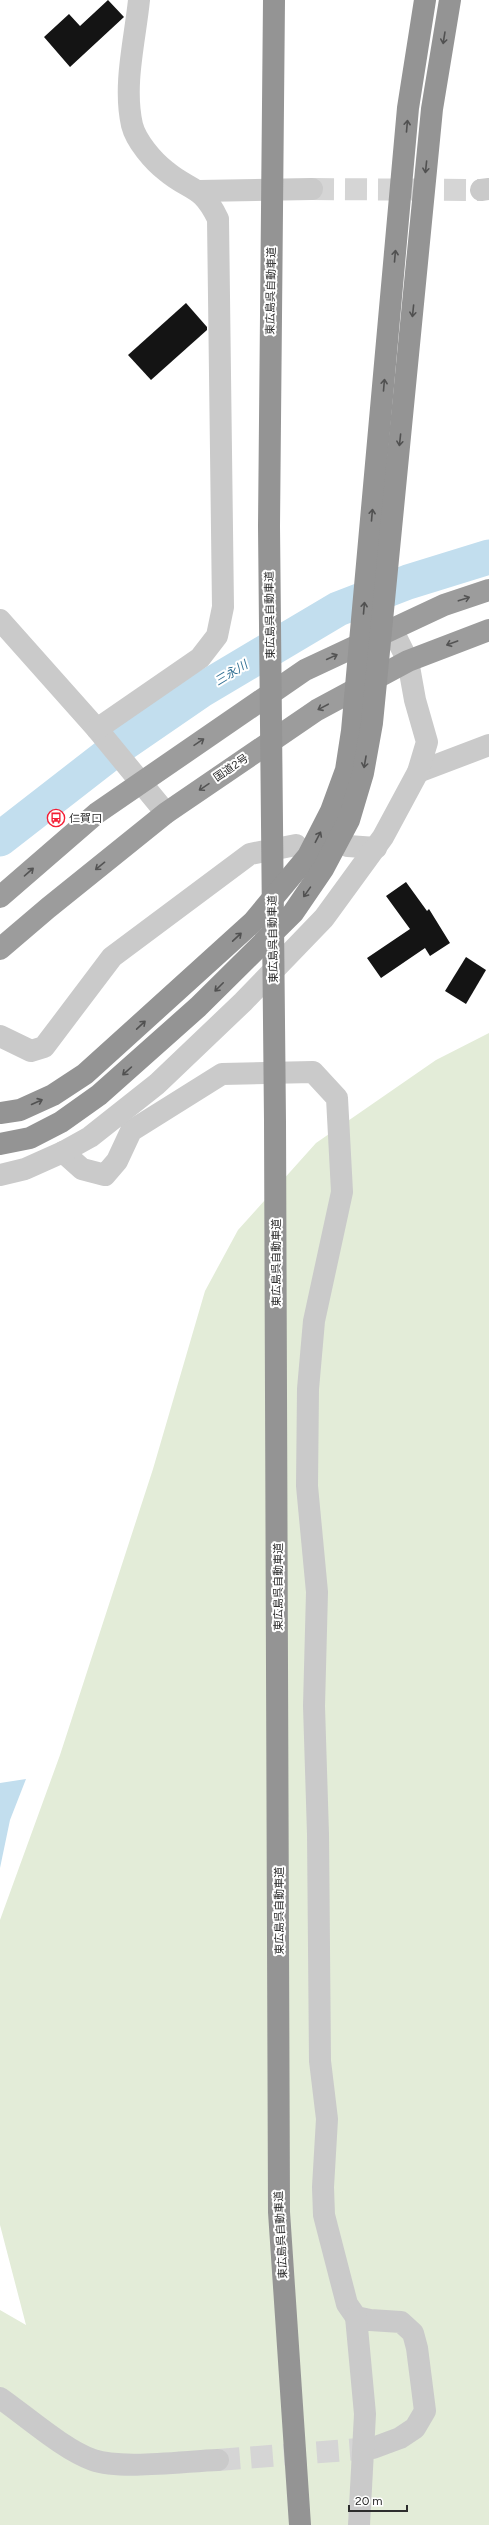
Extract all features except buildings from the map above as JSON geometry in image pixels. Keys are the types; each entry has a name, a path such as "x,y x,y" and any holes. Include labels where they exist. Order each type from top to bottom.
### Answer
{"highway":[{"path":"268,0 273,84"},
{"name":"東広島呉自動車道","path":"274,0 269,526 275,1121 279,2212 300,2525"},
{"path":"0,1113 20,1110 53,1095 85,1074 253,922 308,856 331,810 346,770 352,731 408,108 424,0"},
{"path":"0,1144 30,1138 61,1122 99,1095 198,1007 293,913 323,869 349,820 363,773 372,723 432,109 450,0"},
{"path":"0,897 97,813 305,670 444,605 489,590"},
{"name":"国道2号","path":"0,949 48,908 166,813 317,710 408,660 489,630"}],"street":[{"path":"97,729 200,658 217,636 222,614 218,219 210,200 199,191 166,171 148,154 132,126 129,97 137,1"},
{"path":"199,191 312,189"},
{"path":"0,620 97,729 166,813"},
{"path":"0,1175 25,1169 63,1152 90,1137 157,1084 243,1002 324,918 376,848 418,772 427,742 416,700 408,660 392,629"},
{"path":"418,772 489,745"},
{"path":"0,1036 31,1051 44,1047 112,957 250,854 296,845"},
{"path":"348,846 376,848"},
{"path":"63,1152 82,1169 105,1175 117,1161 131,1131 222,1074 313,1072 337,1098 342,1192 314,1321 308,1390 307,1486 317,1592 314,1706 318,1804 320,2061 327,2119 323,2186 324,2215 347,2304 356,2317 365,2414 359,2525"},
{"path":"356,2317 370,2320 401,2322 413,2333 417,2348 425,2411 415,2428 400,2438 373,2448"},
{"path":"0,2398 61,2442 93,2460 116,2464 218,2460"}],"green space":[{"path":"489,1033 489,2525 0,2525 0,2310 26,2325 0,2225 0,1920 60,1755 153,1469 205,1291 238,1230 316,1143 436,1060"}],"water":[{"path":"26,1779 10,1820 0,1868 0,1783"}],"waterway":[{"name":"三永川","path":"0,839 117,748 200,691 338,609 408,582 489,557"}],"tunnel":[{"path":"312,189 481,190"},
{"path":"218,2460 373,2448"}],"place":[{"name":"仁賀口","path":"56,818"}]}
